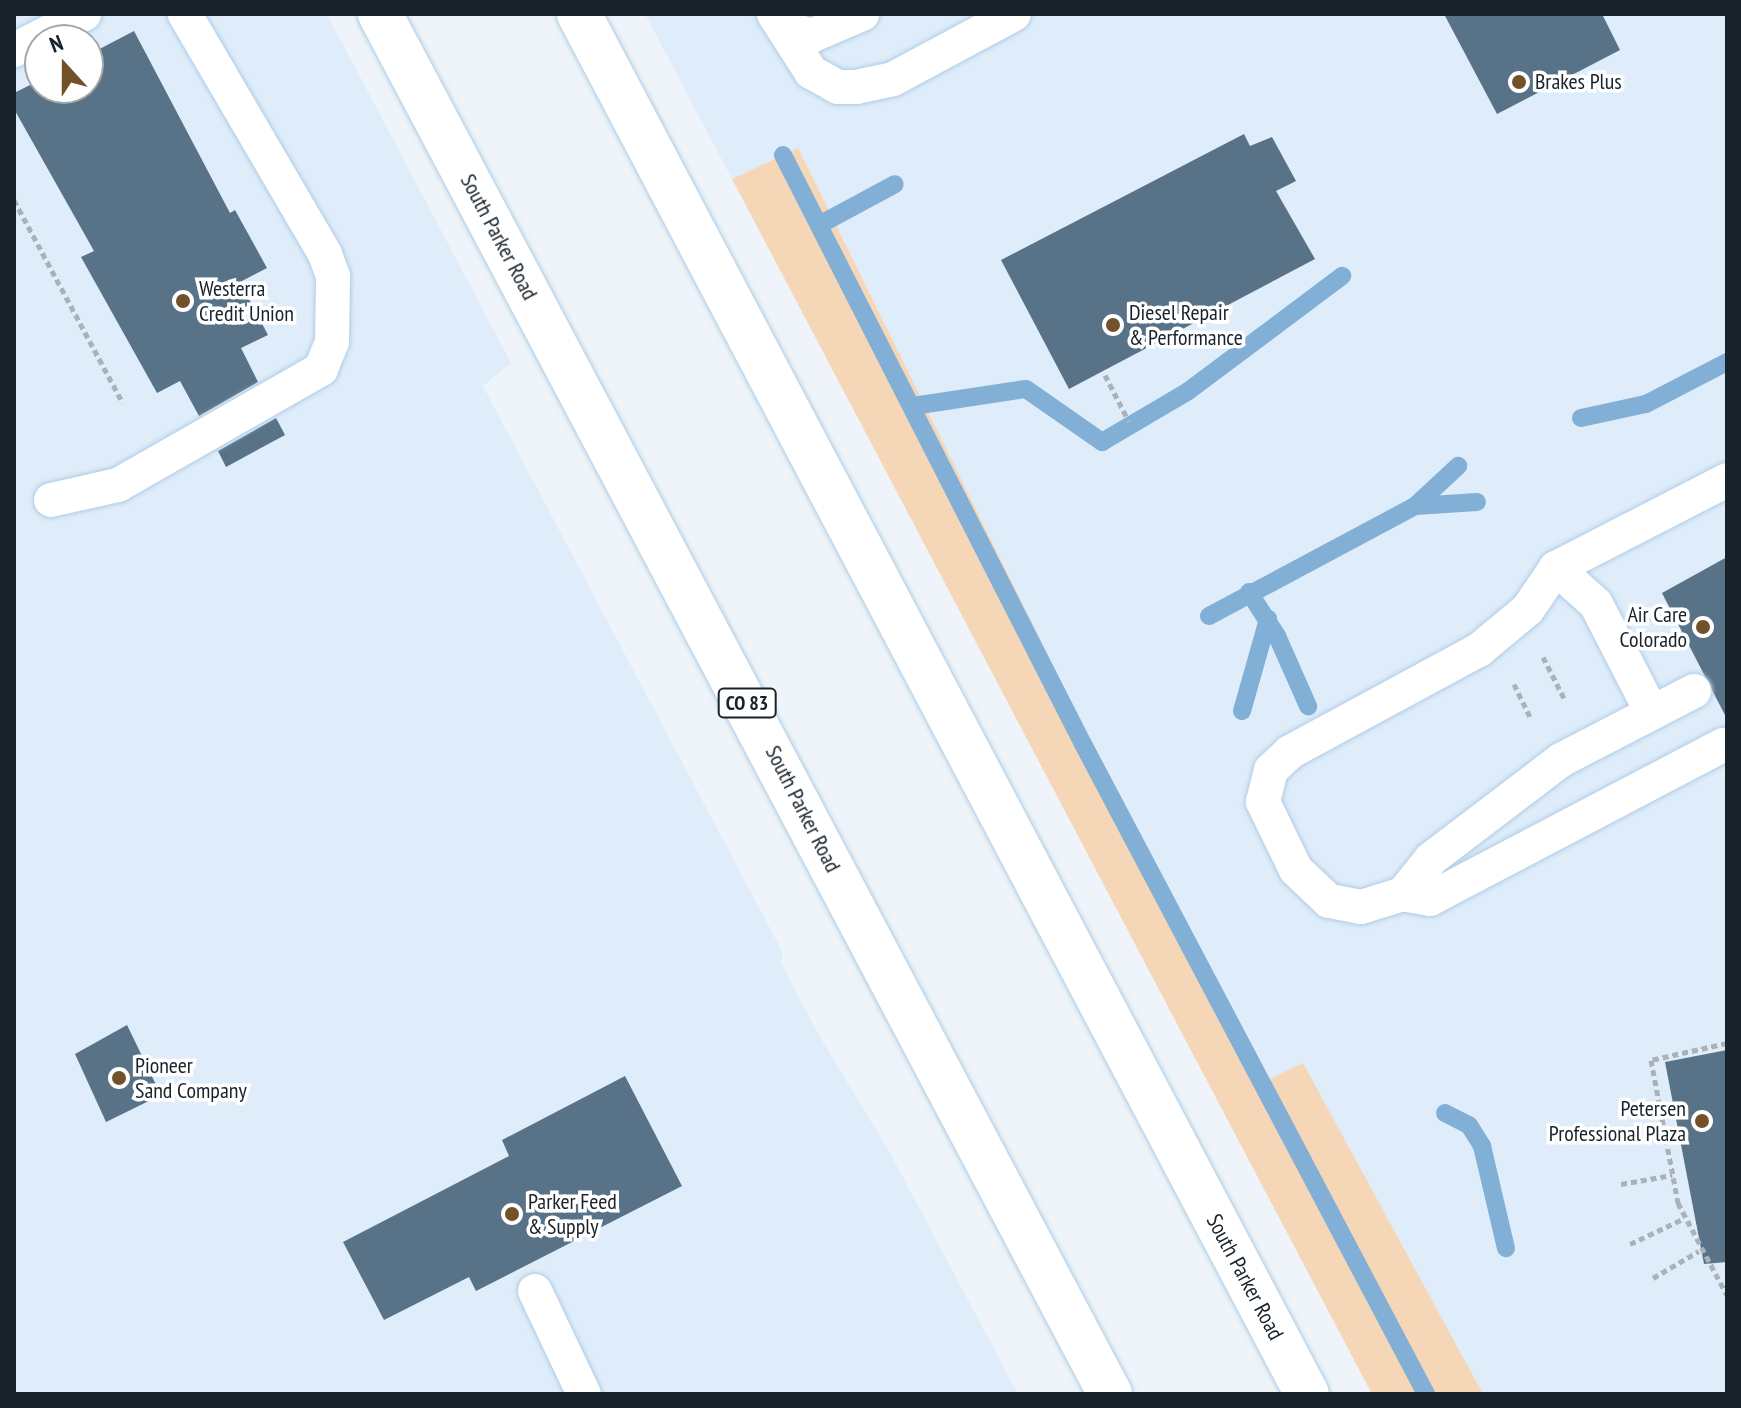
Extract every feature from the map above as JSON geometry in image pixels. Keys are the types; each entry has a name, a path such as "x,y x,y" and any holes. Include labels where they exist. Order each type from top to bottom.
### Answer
{"highway":[{"name":"South Parker Road","path":"380,14 1110,1394"},
{"name":"South Parker Road","path":"579,14 1307,1394"}],"lane":[{"path":"14,50 84,14"},
{"path":"51,500 118,485 321,369 332,342 335,299 325,254 185,14"},
{"path":"774,14 783,26 811,36 862,14"},
{"path":"774,14 811,72 838,87 856,87 893,79 1014,14"},
{"path":"1723,745 1430,899 1403,894 1361,907 1329,901 1310,886 1266,819 1264,788 1271,770 1290,752 1479,650 1528,609 1556,568 1727,480"},
{"path":"1556,568 1596,604 1651,711"},
{"path":"1403,894 1431,859 1561,760 1694,691"},
{"path":"535,1291 584,1394"}],"path":[{"path":"14,200 123,403"},
{"path":"1105,375 1129,422"},
{"path":"1542,656 1564,698"},
{"path":"1508,673 1530,717"},
{"path":"1727,1043 1651,1060 1683,1219 1727,1295"},
{"path":"1621,1184 1672,1175"},
{"path":"1630,1244 1683,1219"},
{"path":"1653,1278 1699,1251"}],"shaded area":[{"path":"14,14 327,14 511,363 483,386 783,953 781,963 820,1037 890,1153 1018,1394 14,1394"},
{"path":"645,14 1727,14 1727,1394 1483,1394 1303,1064 1260,1084 797,148 732,179"},
{"path":"798,148 1259,1084 1303,1063 1483,1394 1372,1394 732,179"}],"building":[{"name":"Brakes Plus","path":"1444,14 1602,14 1620,50 1497,114"},
{"path":"134,31 230,213 235,210 267,268 240,282 268,335 241,348 258,382 199,416 180,381 157,393 81,257 94,251 14,109 14,93 24,88 24,104 104,104 104,47"},
{"name":"Diesel Repair & Performance","path":"1244,134 1250,146 1272,137 1296,181 1276,191 1315,259 1069,389 1001,260"},
{"path":"276,418 285,435 226,467 218,451"},
{"name":"Air Care Colorado","path":"1727,557 1727,719 1662,593"},
{"name":"Pioneer Sand Company","path":"127,1025 161,1095 106,1122 75,1054"},
{"name":"Petersen Professional Plaza","path":"1727,1050 1727,1262 1704,1264 1665,1062"},
{"name":"Parker Feed & Supply","path":"625,1076 682,1186 476,1291 469,1277 384,1320 343,1242 509,1156 502,1140"}],"waterway":[{"path":"783,155 1083,744 1426,1394"},
{"path":"819,225 895,184"},
{"path":"913,406 1026,389 1102,442 1187,392 1342,276"},
{"path":"1581,418 1646,404 1727,362"},
{"path":"1209,616 1415,506 1458,466"},
{"path":"1415,506 1477,502"},
{"path":"1249,592 1277,636 1308,706"},
{"path":"1242,711 1268,619"},
{"path":"1445,1113 1469,1125 1482,1146 1506,1248"}],"place":[{"name":"Brakes Plus","path":"1519,82"},
{"name":"Westerra Credit Union","path":"183,301"},
{"name":"Diesel Repair & Performance","path":"1113,325"},
{"name":"Air Care Colorado","path":"1703,627"},
{"name":"Pioneer Sand Company","path":"119,1078"},
{"name":"Petersen Professional Plaza","path":"1702,1121"},
{"name":"Parker Feed & Supply","path":"512,1214"}]}
